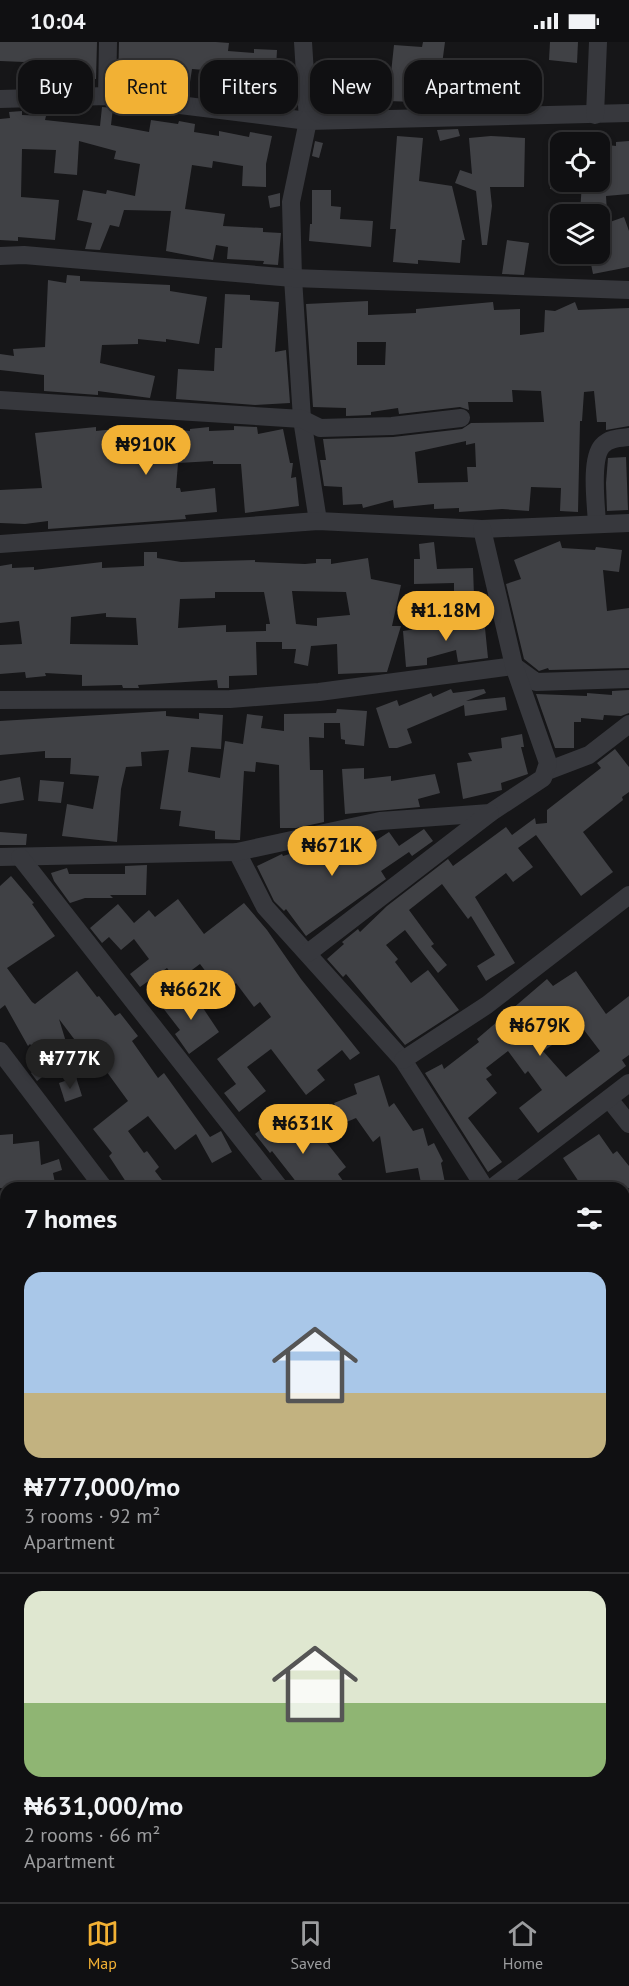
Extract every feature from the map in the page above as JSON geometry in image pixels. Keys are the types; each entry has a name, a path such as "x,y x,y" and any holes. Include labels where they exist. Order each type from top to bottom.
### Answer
{"street":[{"path":"108,42 108,60"},
{"path":"303,42 308,121 291,202 293,278 302,419 318,520"},
{"path":"595,115 598,42"},
{"path":"0,99 105,96"},
{"path":"188,106 308,121 629,113"},
{"path":"0,256 24,255 293,278 629,290"},
{"path":"0,400 302,419 320,428 392,426 461,418"},
{"path":"597,523 596,462 602,446 615,438 629,437"},
{"path":"0,544 318,520 482,529 629,523"},
{"path":"308,953 490,813 543,778 547,771 548,763 520,675 482,529"},
{"path":"0,700 230,699 520,675 536,682 629,679"},
{"path":"547,771 589,755 629,724"},
{"path":"0,857 237,852 380,821 490,813"},
{"path":"237,852 265,907 403,1060 481,1182"},
{"path":"20,857 275,1182"},
{"path":"403,1060 487,1005 629,895"},
{"path":"3,1060 99,1182"},
{"path":"500,1182 629,1083"},
{"path":"609,1099 629,1124"},
{"path":"0,1310 0,1341"}],"building":[{"path":"0,42 97,42 96,79 93,79 93,60 0,61"},
{"path":"119,42 216,42 229,43 228,51 254,53 254,49 277,50 276,60 200,60 200,70 192,69 188,95 188,60 119,60"},
{"path":"423,42 445,42 443,60 404,60 404,102 392,101 394,45 422,47"},
{"path":"550,42 578,42 577,63 549,60"},
{"path":"102,107 105,107 105,114 112,114 111,125 149,132 151,120 195,124 194,132 219,136 219,131 249,137 250,132 272,136 266,164 266,187 242,186 243,166 213,161 212,168 192,165 185,209 225,214 223,226 263,228 263,232 281,233 278,265 263,264 264,261 227,259 228,247 216,245 213,260 166,251 171,211 124,210 119,227 110,225 100,250 85,249 92,223 77,220 83,190 106,194 107,190 135,196 140,164 114,159 116,151 79,141 77,175 54,173 56,150 22,149 21,197 59,200 55,240 18,237 18,241 0,240 0,119 10,118 9,112 18,111 18,114 22,115 46,116 45,120 100,126"},
{"path":"458,129 460,136 440,141 437,130"},
{"path":"397,136 423,138 419,181 452,186 465,240 462,240 460,263 418,260 418,264 393,262 396,229 390,229"},
{"path":"491,136 525,138 524,187 490,187 492,206 487,245 482,245 476,191 455,183 460,170 472,174 469,138"},
{"path":"315,141 323,143 319,158 312,156"},
{"path":"629,141 629,194 606,196 606,204 581,204 581,192 610,192 610,145 616,146 616,142"},
{"path":"312,190 331,190 331,206 341,207 340,219 373,221 371,247 309,241 310,224 312,224"},
{"path":"280,193 280,206 270,208 268,196"},
{"path":"624,217 629,231 629,267 593,274 591,264 610,264 610,222"},
{"path":"507,240 529,243 524,275 502,274"},
{"path":"67,275 80,276 80,281 170,285 170,291 207,297 199,344 166,339 166,342 138,339 138,344 102,345 100,363 155,376 150,398 98,391 98,395 44,391 44,375 0,370 0,354 14,356 13,349 45,347 48,280 66,283"},
{"path":"225,294 250,295 250,300 279,302 275,352 286,350 290,403 255,405 176,399 178,369 214,371 215,348 222,348"},
{"path":"368,301 368,315 416,313 416,309 493,302 494,310 520,309 520,335 544,332 545,310 555,311 575,302 578,310 629,308 629,426 606,430 606,422 597,422 594,391 584,392 582,421 580,421 578,512 560,511 561,488 531,487 529,511 502,509 459,512 459,508 434,509 434,504 394,508 393,500 363,508 362,504 343,505 342,487 324,486 320,460 326,460 323,439 393,437 462,429 471,423 544,422 541,391 512,390 513,402 468,402 469,410 460,407 399,414 398,408 371,412 371,415 346,416 346,408 313,407 306,304","holes":["357,342 386,342 385,365 357,365","466,441 466,445 475,443 476,467 467,467 468,482 418,483 415,452"]},
{"path":"234,426 257,427 258,434 283,429 290,463 293,463 291,478 296,477 299,506 245,513 241,464 213,464 213,461 178,463 176,488 180,488 181,492 215,488 217,512 185,515 186,519 48,529 48,521 25,524 0,523 0,490 42,488 35,433 96,427 96,431 135,427 190,431 190,429 209,427 209,431 234,430"},
{"path":"626,457 628,510 607,511 608,458"},
{"path":"560,541 562,548 595,550 596,547 622,550 619,572 603,570 607,611 629,608 629,668 549,670 548,668 539,671 524,659 506,584 521,579 514,560"},
{"path":"434,542 437,569 473,568 474,596 454,597 454,583 414,584 414,559 420,559 419,544"},
{"path":"144,552 157,552 157,558 181,562 255,560 255,562 305,564 316,563 316,559 331,559 331,564 368,558 371,579 401,585 392,626 401,626 387,672 338,674 337,644 311,646 308,666 294,663 296,649 282,649 282,642 256,642 257,675 229,676 229,688 218,688 217,680 123,688 122,685 82,686 82,675 45,673 46,676 26,678 25,672 0,674 0,645 22,644 19,621 0,623 0,566 12,564 12,568 34,567 34,570 102,562 102,568 144,566","holes":["292,591 346,592 350,615 317,618 317,626 296,624","215,592 264,592 270,624 266,624 266,631 226,632 226,625 178,628 180,599 215,598","106,613 106,617 136,618 138,645 70,644 71,617"]},
{"path":"484,618 488,658 458,662 456,650 427,658 427,665 406,667 403,631"},
{"path":"451,689 453,693 484,689 486,693 466,701 505,697 507,710 465,716 464,705 407,729 412,743 389,748 376,708 397,700 399,706 431,693 433,697"},
{"path":"629,690 629,713 621,716 604,715 603,720 581,718 581,722 574,722 574,748 555,748 536,694 612,695 612,691"},
{"path":"337,709 367,711 364,746 345,744 345,740 341,739 340,723 324,723 324,738 309,737 310,770 323,770 324,822 296,828 280,828 279,765 256,762 255,772 244,771 240,840 215,839 215,831 179,826 181,811 160,809 169,750 141,752 142,766 126,767 121,789 117,842 62,836 67,804 93,809 99,776 70,774 71,758 45,758 45,751 0,755 0,721 166,711 166,716 199,719 199,713 223,715 221,749 191,747 188,772 220,778 225,741 243,744 247,714 263,716 261,728 284,731 284,714 336,713"},
{"path":"522,734 524,747 521,747 528,774 501,783 502,790 463,799 457,763 472,761 468,753 502,748 501,738"},
{"path":"615,749 629,767 629,792 622,797 623,800 583,832 613,872 581,896 536,835 518,848 533,867 513,882 506,873 475,897 515,963 486,981 477,966 495,955 471,916 468,919 442,884 409,910 434,944 431,946 447,965 438,973 405,930 386,945 398,959 395,962 411,983 428,970 459,1010 405,1045 346,974 343,977 327,959 344,944 342,942 358,929 360,932 387,906 448,859 453,866 506,827 512,835 535,818 536,824 547,823 547,810 601,768 597,763"},
{"path":"364,768 364,779 391,776 391,781 435,774 440,793 418,799 420,807 345,814 342,769"},
{"path":"20,777 24,800 0,804 0,781"},
{"path":"40,780 64,782 61,803 38,801"},
{"path":"424,829 433,841 412,856 409,852 381,871 386,879 306,936 286,909 284,911 274,901 257,866 282,854 283,856 316,846 318,852 339,842 344,851 362,841 366,847 389,832 399,846"},
{"path":"0,832 27,834 26,845 0,845"},
{"path":"147,865 146,895 110,895 113,898 85,898 70,903 51,873 67,868 69,874 125,874 125,866"},
{"path":"11,876 34,903 32,904 55,936 7,968 32,1002 35,1004 77,971 97,997 99,996 115,1016 120,1013 138,1036 132,1041 158,1078 164,1073 210,1137 221,1131 232,1152 212,1163 196,1134 175,1150 148,1116 128,1131 144,1153 147,1151 159,1167 155,1171 163,1182 126,1182 109,1156 112,1153 93,1129 128,1101 101,1064 96,1068 59,1019 70,1055 37,1081 31,1073 44,1061 30,1044 28,1046 5,1005 0,1009 0,886"},
{"path":"178,899 204,934 244,903 360,1053 350,1060 342,1050 317,1070 325,1080 306,1095 271,1049 247,1067 266,1091 239,1112 224,1093 236,1084 217,1059 271,1017 260,1002 254,1007 236,983 230,988 223,980 216,985 200,964 177,981 167,968 140,987 130,974 149,959 134,939 121,950 109,937 102,943 90,928 118,904 134,923 149,910 155,917"},
{"path":"576,971 606,1014 629,996 629,1055 622,1060 626,1066 538,1133 519,1108 542,1090 528,1071 525,1074 508,1051 486,1068 492,1075 486,1079 497,1093 468,1118 502,1162 488,1172 425,1073 442,1064 444,1069 479,1042 477,1039 547,979 553,986","holes":["581,1026 600,1051 566,1077 543,1051"]},
{"path":"189,987 219,1032 189,1054 175,1034 180,1030 163,1008"},
{"path":"379,1075 389,1107 394,1103 413,1131 423,1128 428,1146 434,1143 443,1161 441,1163 445,1182 421,1182 418,1168 386,1173 380,1136 373,1142 356,1118 342,1124 334,1103 357,1094 354,1084"},
{"path":"76,1077 82,1096 65,1102 59,1083"},
{"path":"282,1112 307,1143 319,1133 346,1167 338,1174 344,1182 296,1182 255,1134"},
{"path":"13,1134 13,1144 39,1141 41,1165 59,1159 62,1170 53,1173 55,1182 0,1182 0,1135"},
{"path":"599,1134 613,1154 617,1151 629,1166 629,1182 579,1182 563,1158"}]}
